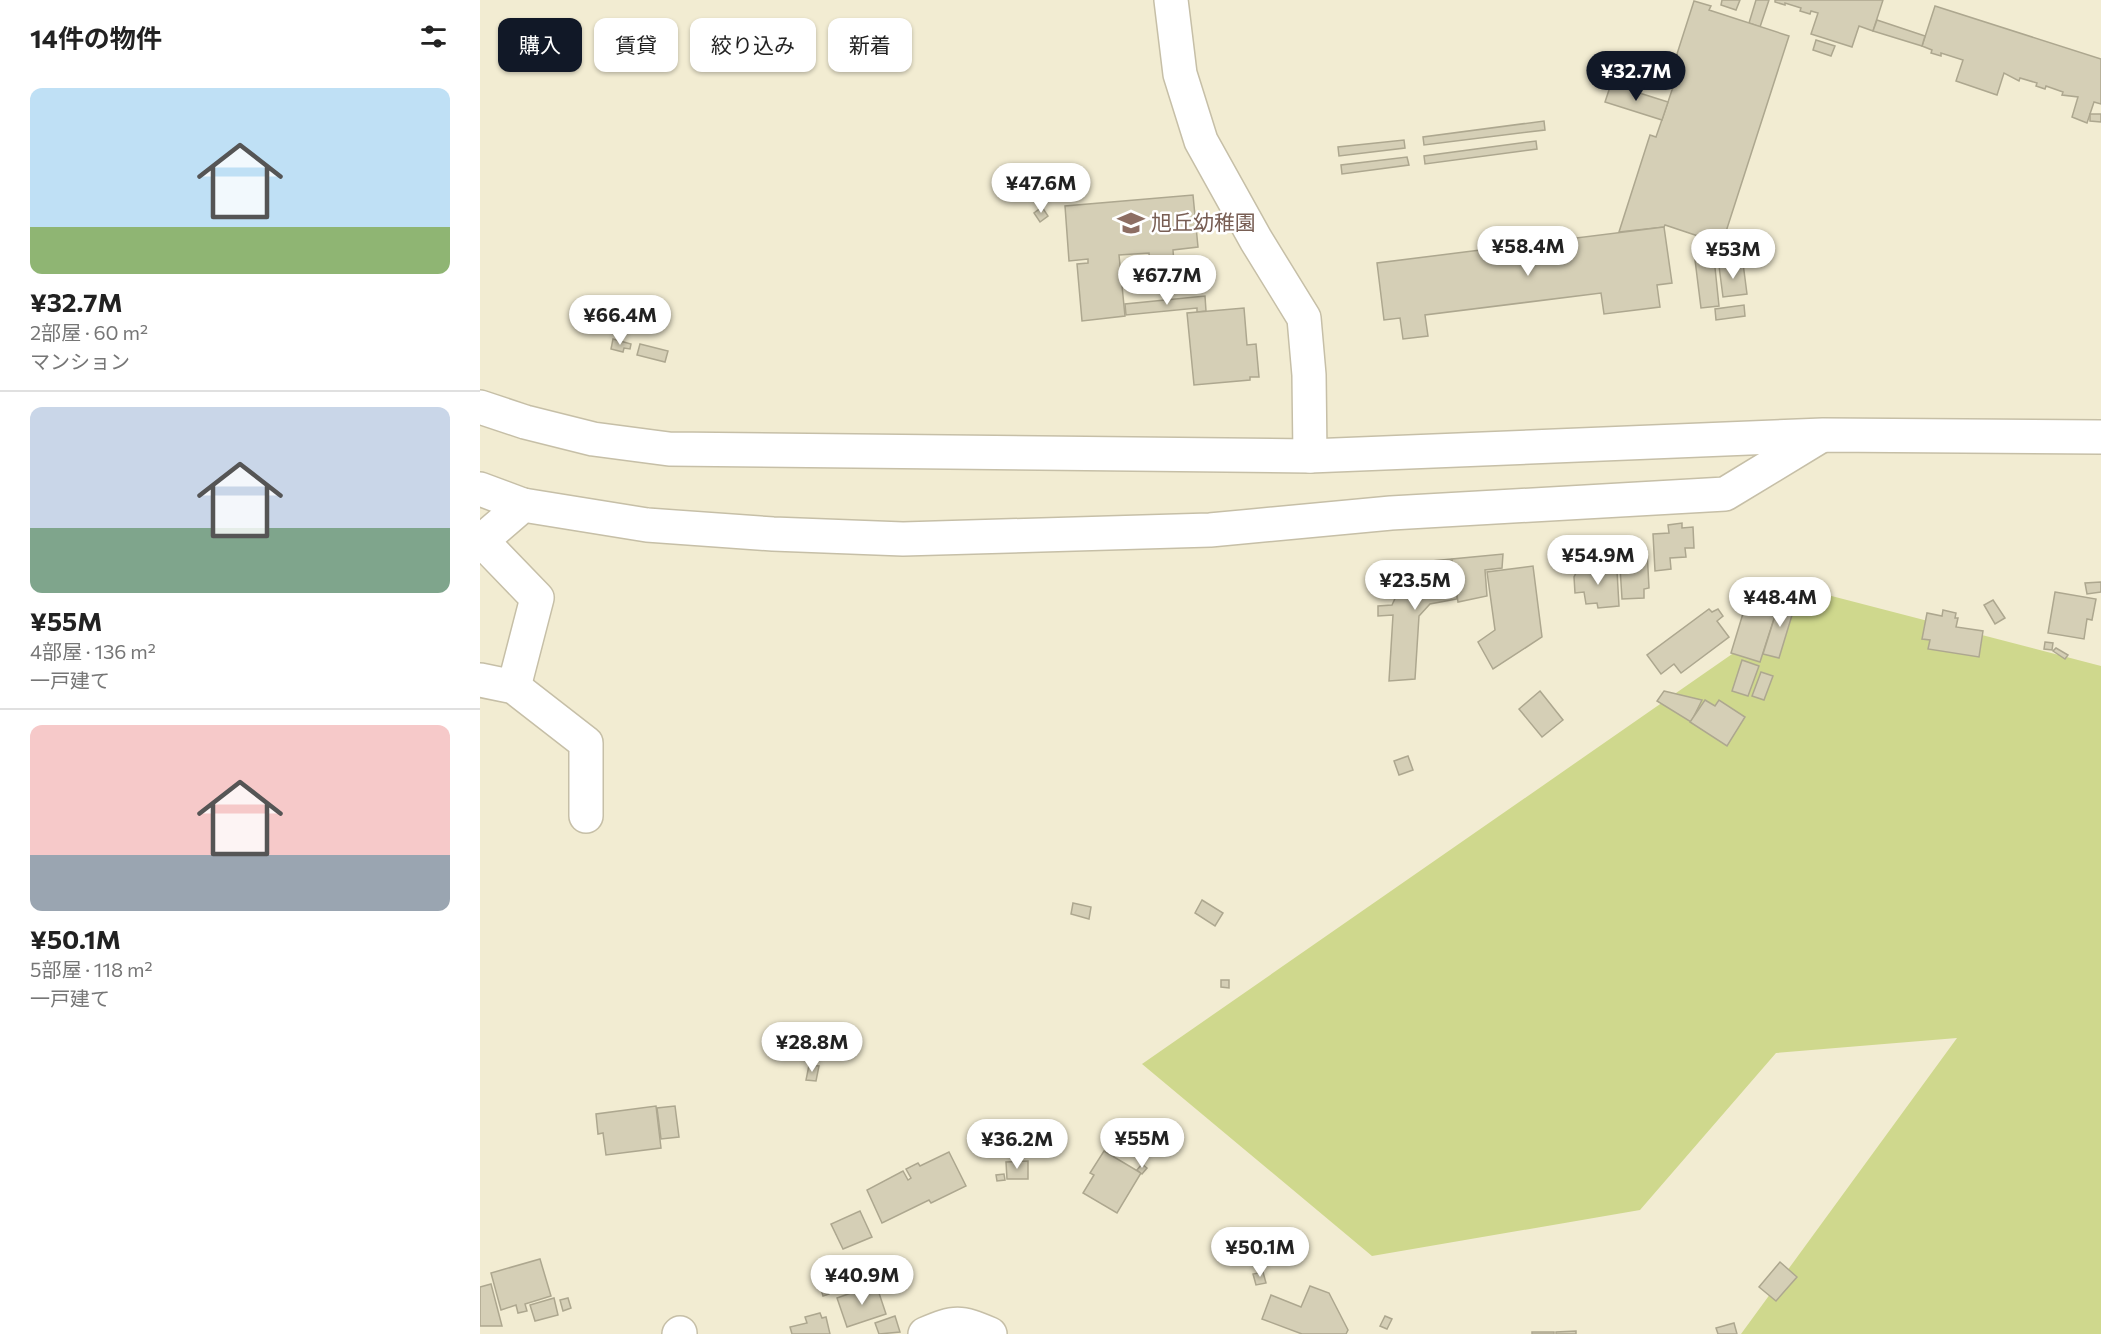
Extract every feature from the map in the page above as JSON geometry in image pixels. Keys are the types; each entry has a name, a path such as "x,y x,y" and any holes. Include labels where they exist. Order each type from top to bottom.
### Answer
{"street":[{"path":"1171,0 1180,74 1201,141 1256,240 1304,318 1309,375 1310,456"},
{"path":"480,407 525,422 593,439 669,450 1310,456 1823,435 2101,437"},
{"path":"480,489 523,505 647,525 773,534 903,539 1210,530 1391,513 1725,494 1823,435"},
{"path":"513,687 537,598 481,542 523,505"},
{"path":"480,680 513,687 586,743 586,816"},
{"path":"925,1334 951,1323 972,1327 990,1334"}],"green space":[{"path":"1820,593 2101,666 2101,1334 1741,1334 1957,1038 1776,1053 1640,1210 1372,1256 1142,1064"}],"building":[{"path":"1722,0 1740,0 1736,10 1721,5"},
{"path":"1756,0 1769,0 1760,27 1749,23"},
{"path":"1775,0 1883,0 1873,31 1859,26 1852,47 1811,34 1818,13 1811,11 1810,14 1800,11 1801,8 1775,2"},
{"path":"1694,1 1711,6 1709,10 1789,36 1722,244 1665,225 1664,227 1619,232 1650,135 1656,137 1674,84 1668,82"},
{"path":"1935,6 2101,59 2101,104 2094,102 2087,123 2072,117 2078,97 2062,95 2063,92 2046,86 2045,89 2036,86 2037,83 2020,78 2019,81 2004,73 1997,95 1956,81 1963,60 1941,53 1941,56 1931,53 1932,50 1922,46"},
{"path":"1877,20 1925,36 1922,46 1873,31"},
{"path":"1816,40 1835,46 1831,56 1813,50"},
{"path":"1611,84 1668,102 1662,120 1605,102"},
{"path":"2090,114 2101,114 2101,122 2090,121"},
{"path":"1544,121 1545,130 1424,145 1423,137"},
{"path":"1404,140 1405,148 1339,156 1338,147"},
{"path":"1536,141 1537,149 1425,164 1424,156"},
{"path":"1407,157 1409,165 1342,174 1341,165"},
{"path":"1193,195 1198,247 1173,250 1174,263 1150,265 1149,253 1119,255 1125,316 1082,321 1077,264 1088,263 1088,259 1069,261 1065,206"},
{"path":"1042,207 1048,216 1040,222 1034,213"},
{"path":"1664,227 1672,283 1657,285 1660,307 1604,314 1601,293 1425,315 1428,336 1403,339 1400,318 1384,320 1377,263"},
{"path":"1714,258 1719,306 1701,308 1695,260"},
{"path":"1743,263 1747,294 1723,297 1719,266"},
{"path":"1205,296 1206,311 1197,312 1197,308 1126,315 1125,304"},
{"path":"1744,305 1745,316 1716,320 1715,309"},
{"path":"1244,308 1247,345 1256,344 1259,377 1250,377 1250,380 1194,385 1187,313"},
{"path":"613,339 631,344 630,349 624,348 623,352 611,349"},
{"path":"640,344 668,351 665,362 637,355"},
{"path":"1682,523 1682,528 1693,527 1694,548 1685,548 1686,557 1670,558 1671,569 1655,571 1653,534 1669,533 1668,525"},
{"path":"1647,550 1649,588 1644,589 1644,598 1622,599 1619,551"},
{"path":"1503,554 1502,568 1485,570 1487,596 1458,602 1452,559"},
{"path":"1451,559 1457,599 1430,604 1419,616 1415,679 1389,681 1393,615 1378,616 1378,606 1392,605 1404,579 1401,564"},
{"path":"1588,565 1599,565 1599,567 1607,567 1607,571 1617,571 1619,606 1598,608 1597,603 1586,604 1584,592 1575,593 1574,577 1578,569 1588,569"},
{"path":"1533,566 1542,637 1493,669 1478,642 1495,630 1487,572"},
{"path":"2101,582 2101,592 2087,594 2085,583"},
{"path":"1751,587 1781,597 1760,662 1731,653"},
{"path":"2055,592 2096,599 2092,620 2087,619 2084,639 2048,633"},
{"path":"1781,597 1796,602 1779,658 1763,654"},
{"path":"1993,600 2005,618 1995,624 1984,605"},
{"path":"1709,609 1712,612 1718,609 1723,616 1717,621 1729,637 1681,673 1674,664 1661,674 1647,655"},
{"path":"1943,610 1956,613 1955,618 1958,618 1956,627 1983,631 1979,657 1928,649 1930,640 1922,639 1927,613 1942,616"},
{"path":"2045,642 2053,643 2052,650 2044,649"},
{"path":"2056,648 2068,655 2065,659 2053,651"},
{"path":"1742,660 1759,666 1748,696 1732,691"},
{"path":"1761,672 1773,676 1764,700 1752,696"},
{"path":"1540,691 1563,720 1542,737 1519,709"},
{"path":"1664,691 1702,700 1691,722 1657,701"},
{"path":"1705,700 1715,706 1719,700 1745,717 1727,746 1690,722"},
{"path":"1408,756 1413,770 1399,775 1394,761"},
{"path":"1202,900 1223,913 1215,926 1195,913"},
{"path":"1073,903 1091,907 1089,919 1071,914"},
{"path":"1221,980 1229,980 1229,988 1221,987"},
{"path":"809,1065 819,1066 816,1081 806,1080"},
{"path":"656,1106 661,1148 606,1155 603,1133 598,1134 596,1114"},
{"path":"675,1106 679,1137 661,1139 657,1108"},
{"path":"1104,1151 1141,1173 1117,1213 1083,1193 1094,1175 1090,1173"},
{"path":"949,1152 966,1186 931,1203 929,1200 882,1223 867,1190 903,1171 908,1180 911,1178 906,1169 918,1163 920,1166"},
{"path":"1028,1161 1028,1179 1007,1179 1006,1162"},
{"path":"1142,1164 1147,1168 1142,1174 1137,1170"},
{"path":"1004,1174 1005,1180 997,1181 996,1175"},
{"path":"860,1211 872,1237 843,1249 831,1224"},
{"path":"540,1259 551,1296 525,1304 527,1311 518,1313 516,1305 501,1310 491,1273"},
{"path":"1780,1262 1797,1277 1776,1301 1759,1287"},
{"path":"876,1264 878,1271 868,1275 865,1268"},
{"path":"1263,1272 1266,1283 1256,1285 1253,1274"},
{"path":"491,1284 502,1326 480,1326 480,1287"},
{"path":"827,1284 829,1294 823,1296 820,1285"},
{"path":"876,1284 886,1314 847,1327 837,1298"},
{"path":"1310,1286 1329,1293 1348,1330 1346,1334 1302,1334 1262,1319 1271,1295 1301,1307"},
{"path":"554,1298 558,1315 535,1321 530,1305"},
{"path":"568,1298 571,1308 563,1311 560,1300"},
{"path":"820,1313 822,1318 826,1317 830,1334 792,1334 790,1327 807,1323 805,1317"},
{"path":"895,1316 900,1332 879,1334 875,1323"},
{"path":"1385,1316 1392,1319 1387,1329 1380,1326"},
{"path":"1734,1323 1737,1334 1718,1334 1716,1328"},
{"path":"1576,1331 1576,1334 1556,1334 1556,1332"},
{"path":"1532,1332 1554,1332 1554,1334 1532,1334"}],"place":[{"name":"旭丘幼稚園","path":"1131,223"}]}
